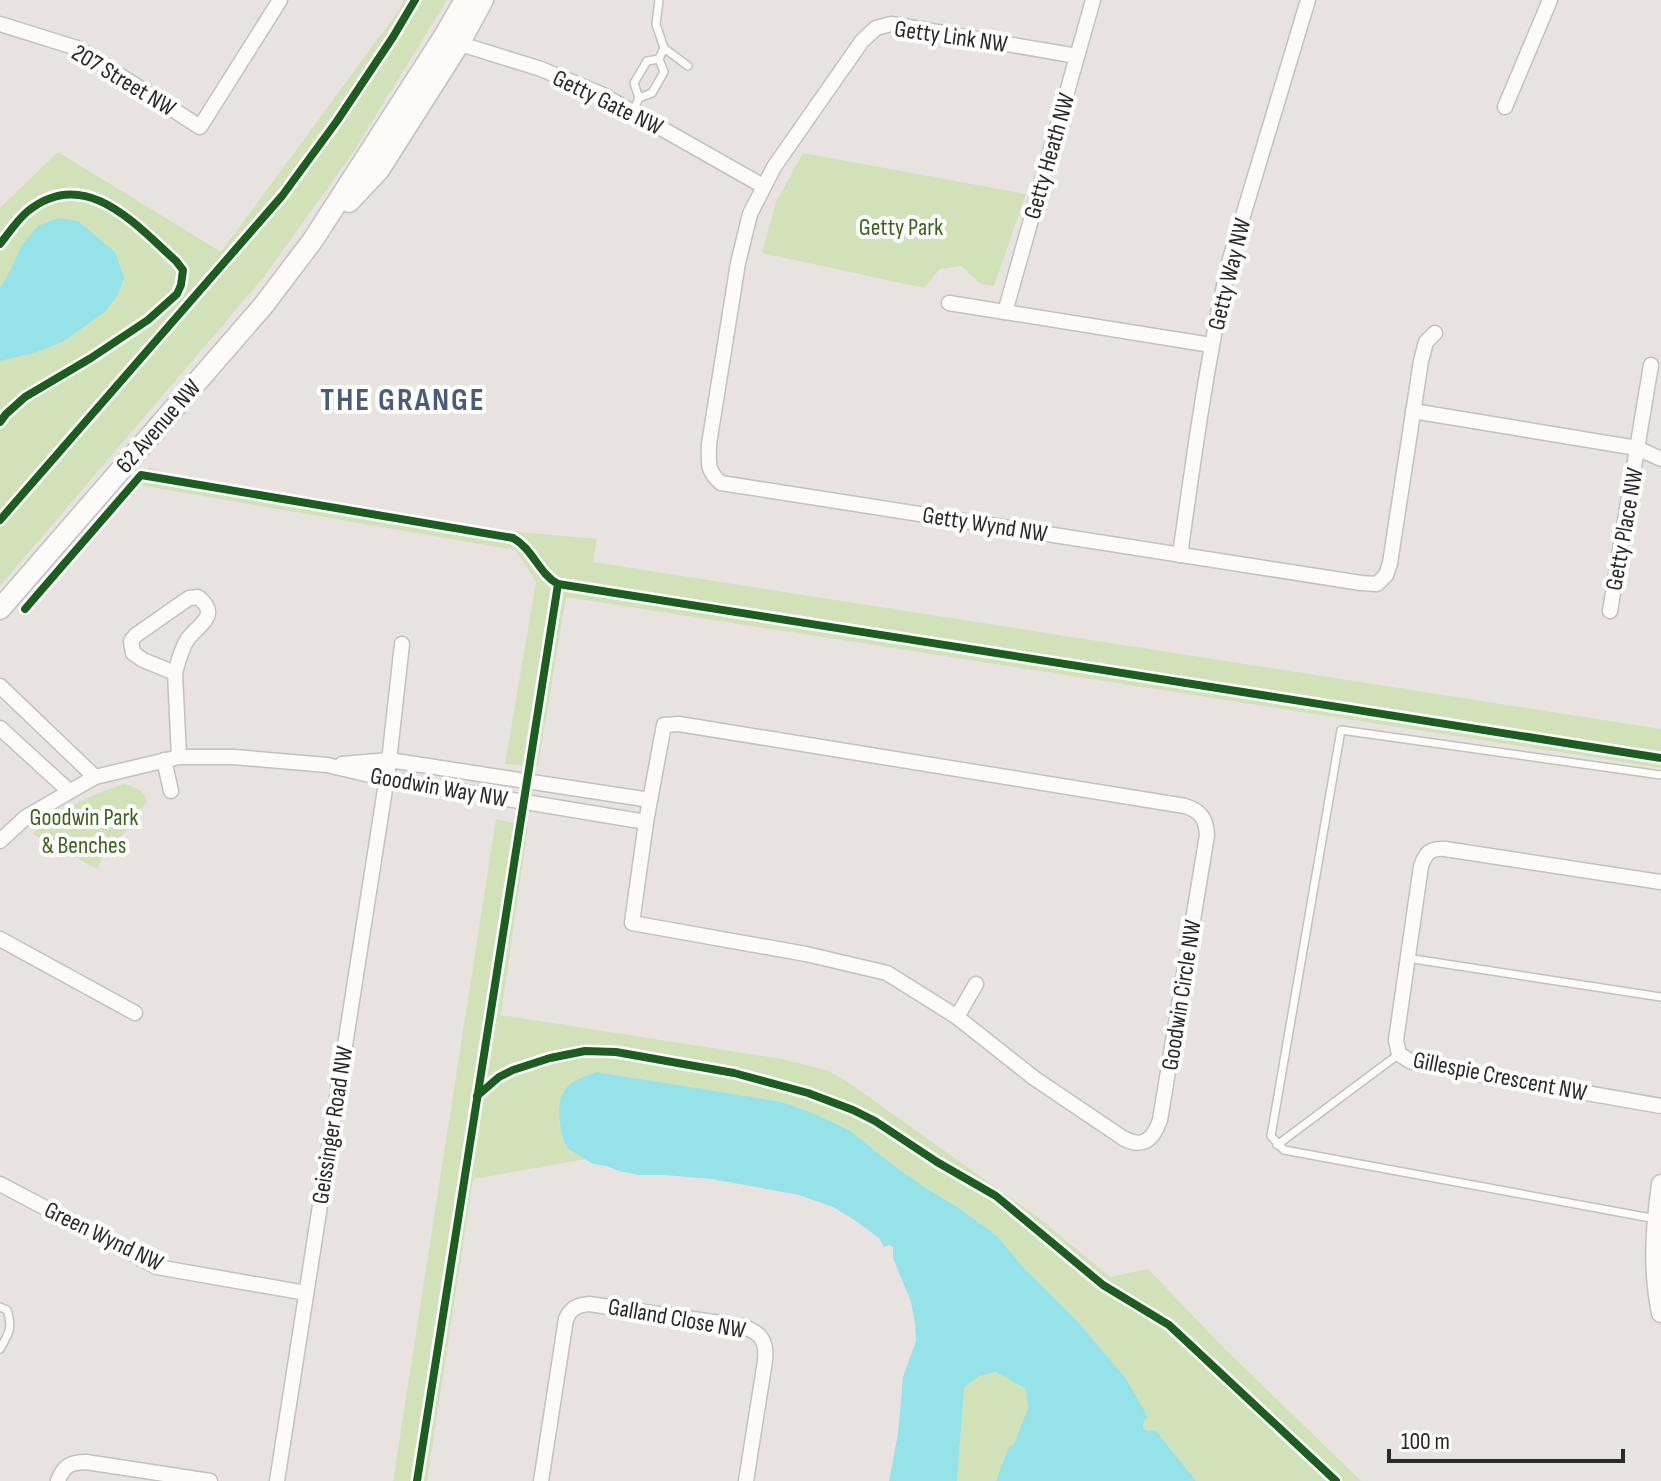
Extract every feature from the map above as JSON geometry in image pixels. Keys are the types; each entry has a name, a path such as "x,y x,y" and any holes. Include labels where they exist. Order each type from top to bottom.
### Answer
{"main road":[{"name":"62 Avenue NW","path":"451,41 465,0"},
{"name":"62 Avenue NW","path":"0,609 263,306 313,240 379,170 451,41 483,0"}],"street":[{"name":"207 Street NW","path":"0,24 77,48 200,127 280,0"},
{"name":"Getty Heath NW","path":"1005,312 1093,0"},
{"name":"Getty Way NW","path":"1180,555 1211,345 1230,259 1308,0"},
{"path":"1505,107 1550,0"},
{"name":"Getty Link NW","path":"763,186 862,41 876,28 891,24 1077,56"},
{"name":"Getty Gate NW","path":"451,41 541,69 636,105 763,186"},
{"name":"Getty Wynd NW","path":"763,186 750,214 738,263 709,444 712,474 721,483 1377,584 1386,575 1390,563 1426,342 1435,333"},
{"path":"949,303 1211,345"},
{"path":"1637,448 1651,365"},
{"path":"1413,411 1637,448 1661,459"},
{"path":"1637,448 1661,444"},
{"name":"Getty Place NW","path":"1610,611 1637,448"},
{"path":"171,791 175,673 188,639 208,616 208,609 198,597 189,598 131,641 133,653 175,673"},
{"name":"Geissinger Road NW","path":"277,1481 388,770 402,644"},
{"path":"0,686 95,777"},
{"name":"Goodwin Circle NW","path":"679,724 1194,809 1202,815 1207,835 1156,1131 1150,1140 1131,1143 1034,1078 957,1017 887,973 806,954 632,923 646,822 664,725 679,724"},
{"path":"0,728 69,791 26,817 0,841"},
{"name":"Goodwin Way NW","path":"69,791 95,777 171,758 234,757 388,770 650,800"},
{"name":"Goodwin Way NW","path":"388,770 646,822"},
{"name":"Gillespie Crescent NW","path":"1661,882 1445,849 1429,851 1421,866 1396,1040 1399,1054 1419,1064 1661,1106"},
{"path":"0,939 135,1013"},
{"path":"957,1017 976,984"},
{"name":"Green Wynd NW","path":"0,1184 157,1267 306,1293"},
{"path":"1661,1184 1654,1267 1661,1313"},
{"name":"Galland Close NW","path":"541,1481 566,1319 575,1307 589,1304 741,1326 763,1337 766,1344 765,1361 746,1481"},
{"path":"58,1481 70,1464 86,1462 168,1478 210,1481"}],"lane":[{"path":"659,0 656,24 664,48 688,66"},
{"path":"636,105 652,93 664,72 659,59 664,48"},
{"path":"636,105 634,83 647,61 659,59"},
{"path":"1659,1219 1284,1150 1271,1136 1341,730 1661,775"},
{"path":"1407,958 1661,997"},
{"path":"1277,1145 1399,1054"},
{"path":"0,1307 7,1310 11,1322 9,1334 0,1349"}],"green space":[{"path":"404,0 447,0 352,154 263,278 0,586 0,208 58,152 221,252"},
{"name":"Getty Park","path":"803,153 1026,194 994,286 981,284 961,266 940,269 924,288 762,253 776,202"},
{"path":"148,467 202,485 485,529 597,539 593,562 1661,729 1661,768 566,597 538,766 505,764 536,582 515,550 139,485"},
{"name":"Goodwin Park & Benches","path":"125,784 142,792 147,802 111,850 106,849 97,869 33,834 72,806"},
{"path":"496,819 528,826 501,1015 782,1059 826,1070 842,1078 1039,1218 1110,1277 1148,1269 1361,1481 1196,1481 1150,1431 1143,1428 1148,1416 997,1236 893,1165 849,1130 782,1102 597,1072 559,1112 567,1148 586,1159 473,1179 427,1481 393,1481"},
{"path":"997,1372 1026,1389 1028,1408 996,1481 957,1481 964,1388 979,1376"}],"water":[{"path":"58,218 78,221 115,252 124,278 117,296 106,311 64,341 34,353 0,361 0,288 21,246 38,226"},
{"path":"597,1072 782,1102 849,1130 893,1165 997,1236 1124,1376 1148,1417 1143,1428 1155,1430 1196,1481 996,1481 1028,1408 1026,1389 996,1372 979,1376 964,1388 957,1481 889,1481 898,1434 903,1377 916,1341 911,1302 893,1258 893,1247 884,1247 879,1238 833,1207 799,1195 712,1179 639,1175 593,1164 567,1148 559,1108 568,1086"}],"cycle path":[{"path":"0,520 282,196 337,121 415,0"},
{"path":"0,244 28,211 49,198 70,194 89,197 127,217 183,270 177,294 148,320 25,397 0,422"},
{"path":"25,609 141,475 513,538 558,584 1661,758"},
{"path":"417,1481 558,584"},
{"path":"477,1096 499,1077 550,1058 585,1051 616,1052 734,1073 808,1093 853,1110 996,1196 1103,1285 1169,1325 1336,1481"}],"district":[{"name":"THE GRANGE","path":"403,399"}]}
